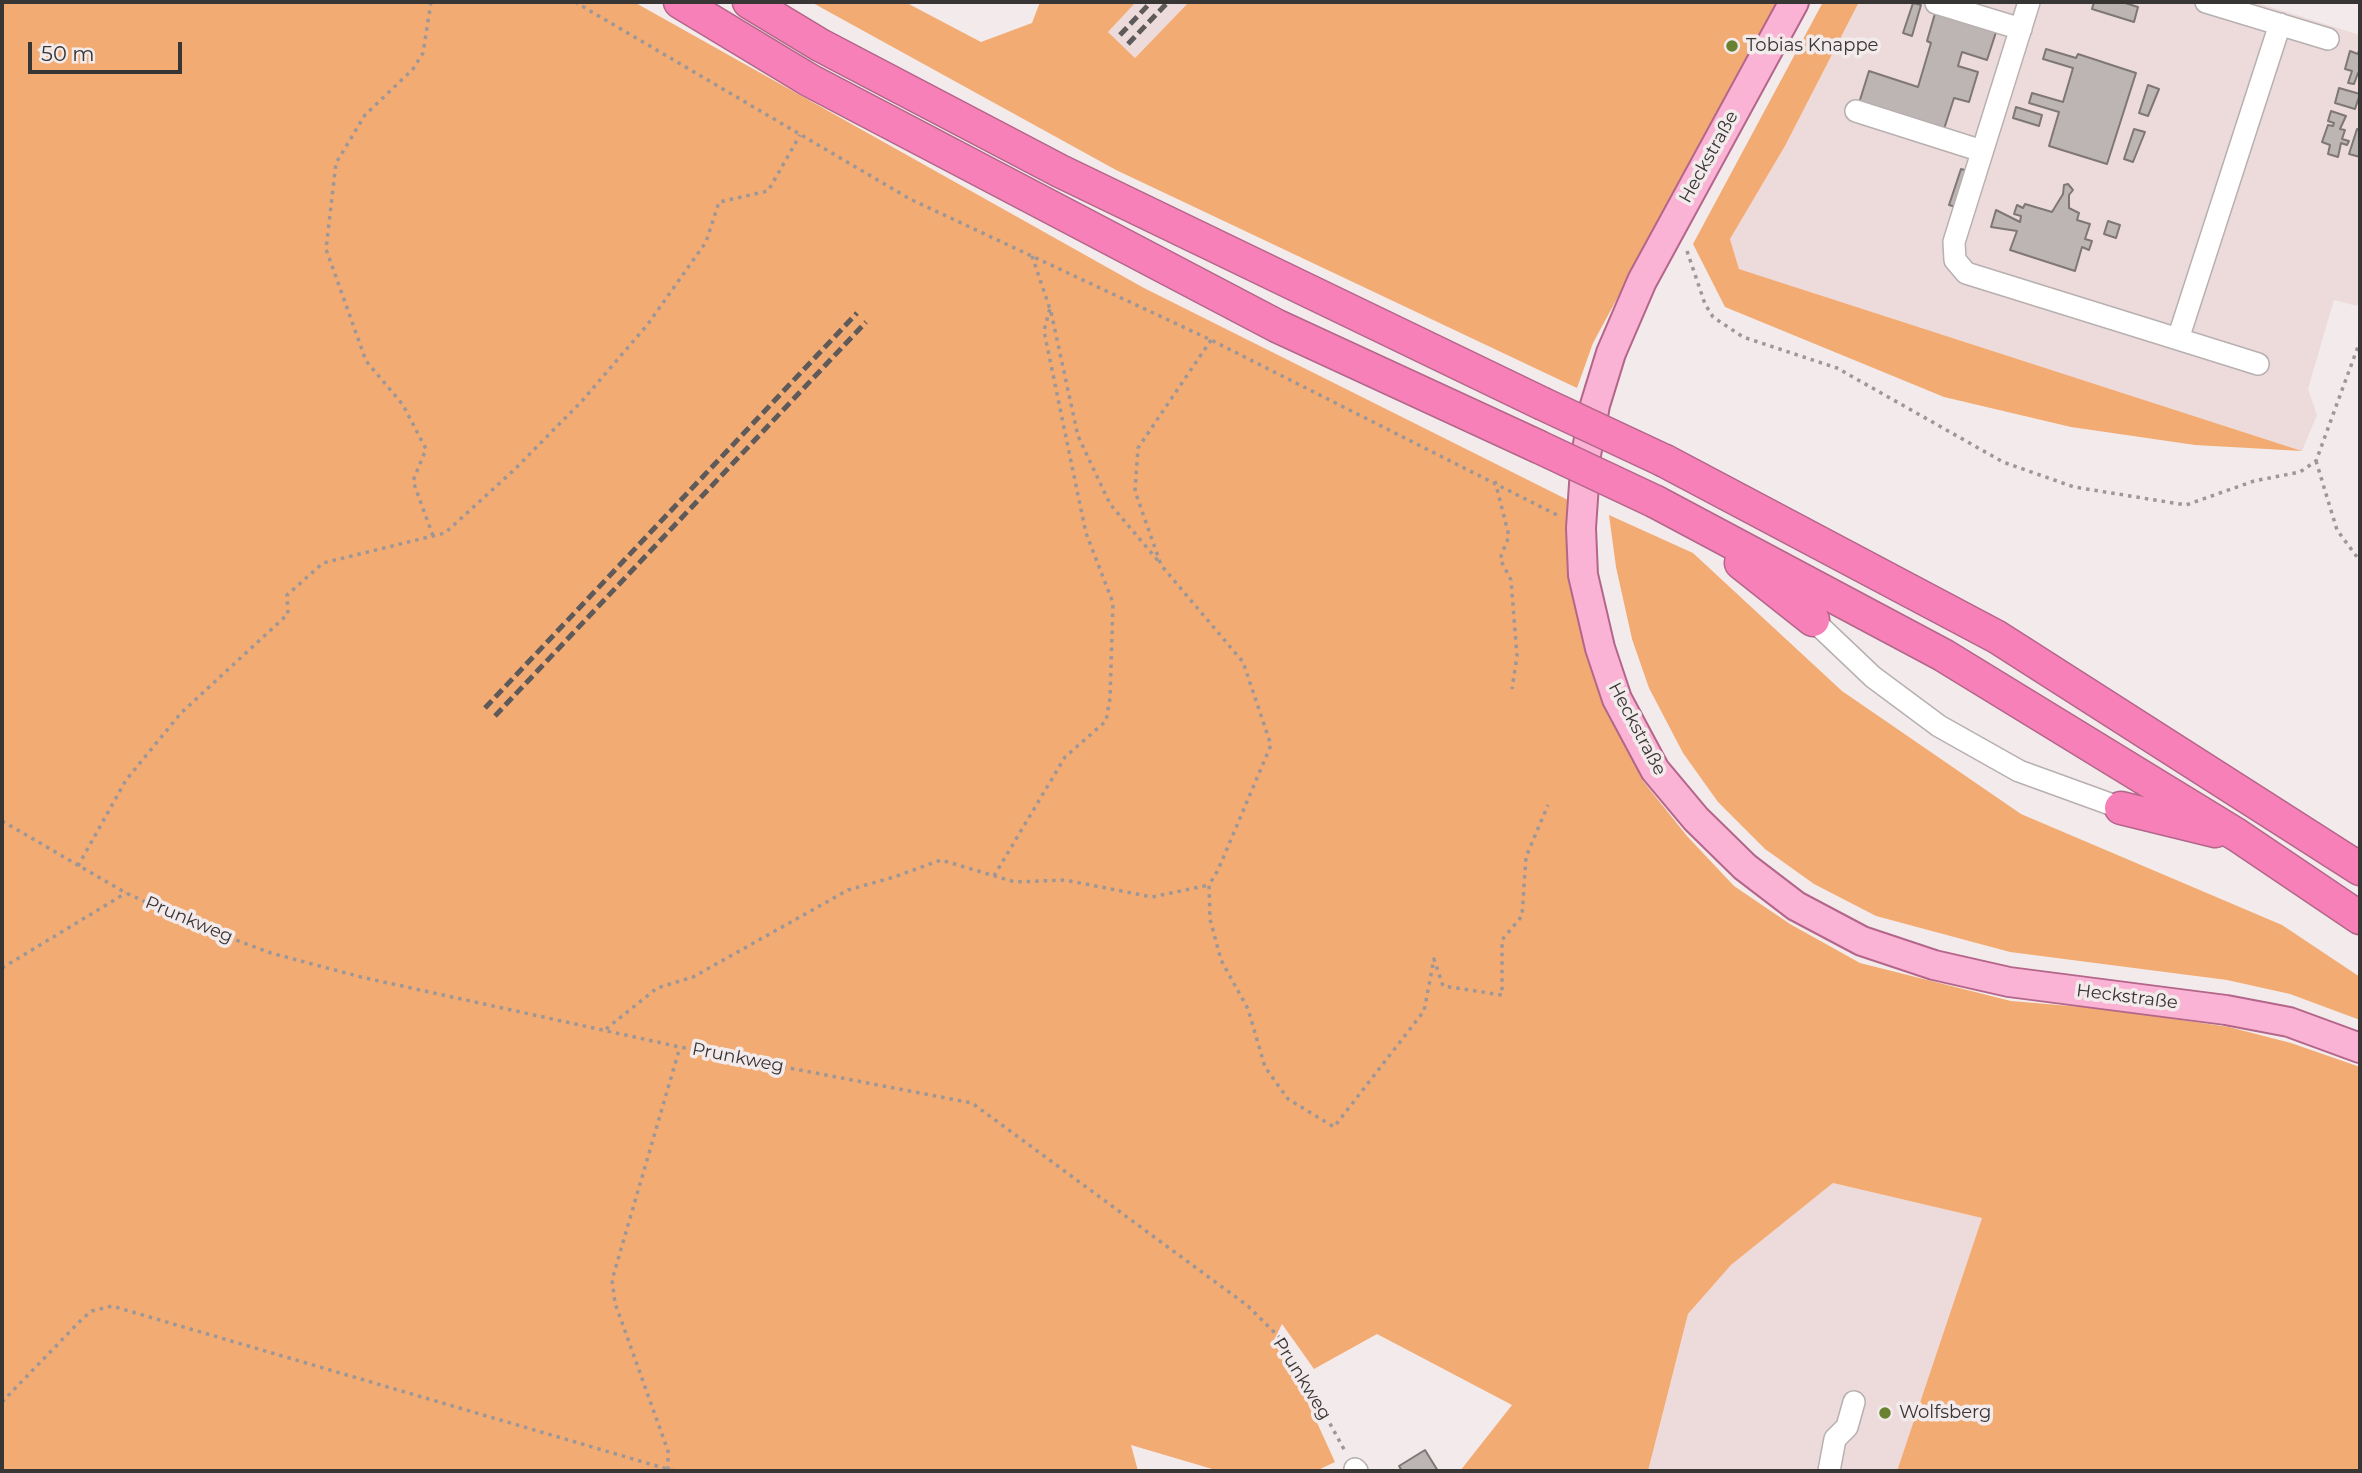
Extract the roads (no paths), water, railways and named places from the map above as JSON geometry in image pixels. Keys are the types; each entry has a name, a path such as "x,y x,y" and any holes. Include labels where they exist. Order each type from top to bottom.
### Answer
{"highway":[{"path":"680,2 809,80 1277,326 1656,502 1943,655 2237,835 2360,918"},
{"path":"749,2 820,45 1060,171 1665,461 1997,637 2360,869"},
{"path":"1692,521 1813,620"},
{"path":"2121,808 2237,835"}],"main road":[{"name":"Heckstraße","path":"1794,2 1666,234 1611,353 1595,405 1586,455 1581,528 1583,575 1600,648 1617,699 1656,770 1696,820 1745,867 1796,906 1862,940 1934,965 2010,982 2226,1010 2289,1022 2360,1048"}],"lane":[{"path":"2029,2 1954,242 1955,260 1966,273 2258,364"},
{"path":"2206,2 2329,39"},
{"path":"1936,3 2021,29"},
{"path":"2178,339 2280,24"},
{"path":"1856,111 1982,152"},
{"path":"1813,620 1873,677 1939,726 2019,771 2121,808"},
{"path":"1829,1471 1835,1439 1847,1427 1854,1402"}],"railway":[{"path":"1120,35 1151,2"},
{"path":"1128,44 1168,2"},
{"path":"485,708 857,313"},
{"path":"495,716 866,322"}],"place":[{"name":"Tobias Knappe","path":"1732,46"},
{"name":"Wolfsberg","path":"1885,1413"}]}
